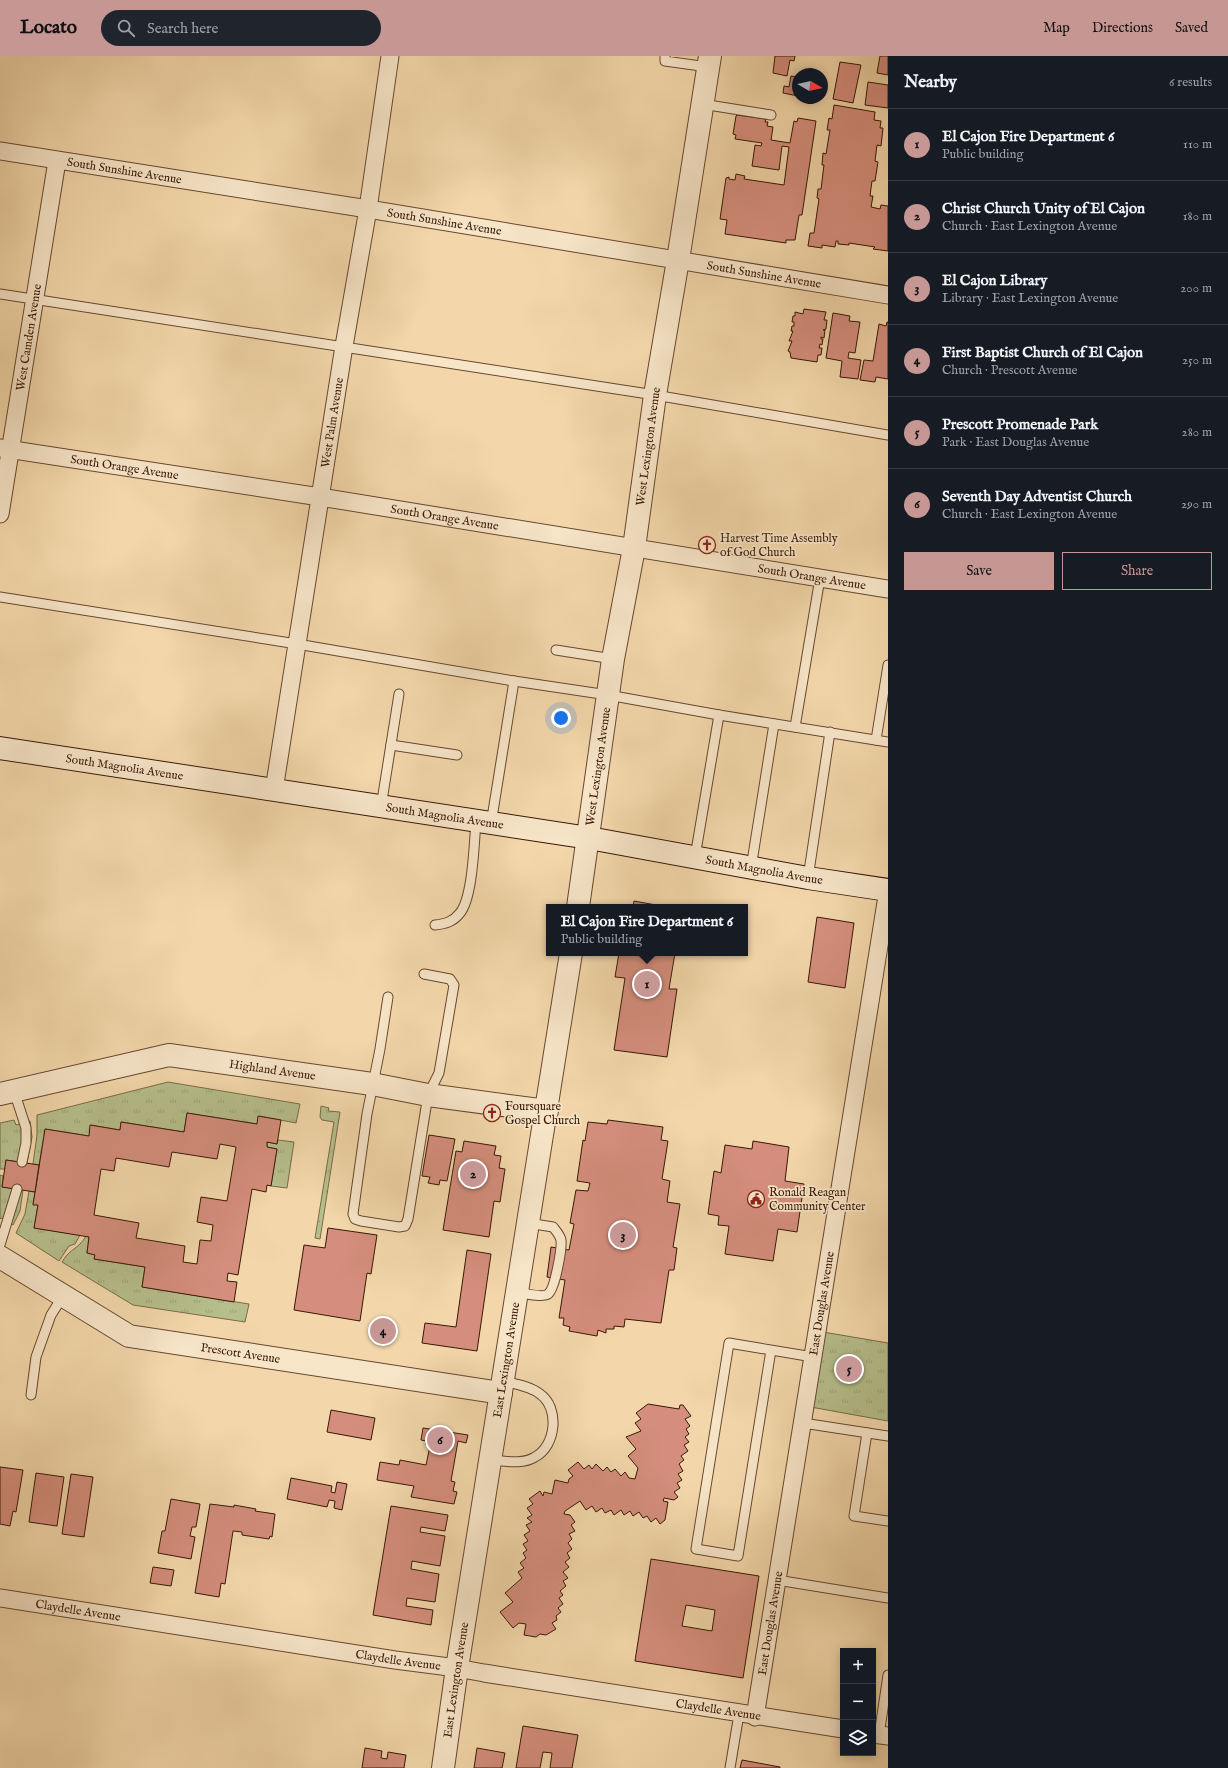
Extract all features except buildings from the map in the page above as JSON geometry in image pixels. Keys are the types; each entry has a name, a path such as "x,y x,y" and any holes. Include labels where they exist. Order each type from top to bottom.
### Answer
{"street":[{"name":"West Palm Avenue","path":"274,790 344,346 368,210 390,56"},
{"name":"West Lexington Avenue","path":"589,838 613,658 634,548 654,395 678,260 709,61"},
{"name":"South Sunshine Avenue","path":"0,151 888,295"},
{"name":"West Camden Avenue","path":"0,514 5,449 34,299 57,161"},
{"name":"South Orange Avenue","path":"5,449 320,497 888,589"},
{"name":"South Magnolia Avenue","path":"0,748 589,838 808,878 888,889"},
{"path":"578,904 589,838"},
{"name":"East Douglas Avenue","path":"747,1715 777,1580 888,889"},
{"name":"East Lexington Avenue","path":"443,1768 457,1668 571,956"},
{"name":"Highland Avenue","path":"7,1093 169,1055 372,1084 428,1095 547,1111"},
{"name":"Prescott Avenue","path":"0,1257 129,1336 502,1387"},
{"name":"Claydelle Avenue","path":"0,1598 840,1729"}],"lane":[{"path":"665,56 665,61 709,61"},
{"path":"702,104 771,115"},
{"path":"0,294 654,395 888,435"},
{"path":"795,727 820,578"},
{"path":"0,597 297,644 888,742"},
{"path":"556,650 613,658"},
{"path":"876,740 888,665"},
{"path":"435,926 449,923 461,913 468,893 514,681"},
{"path":"381,807 399,694"},
{"path":"695,858 719,715"},
{"path":"751,868 774,724"},
{"path":"808,878 830,732"},
{"path":"391,745 458,756"},
{"path":"388,997 380,1049 372,1084 353,1214 355,1219 361,1221 399,1227 405,1226 408,1219 428,1095 439,1073 454,985 450,980 424,974"},
{"path":"7,1093 26,1128 26,1143 22,1162"},
{"path":"0,1245 17,1189"},
{"path":"517,1292 543,1296 548,1295 554,1286 556,1278 561,1240 558,1233 553,1227 528,1223"},
{"path":"30,1395 38,1352 51,1315 63,1296"},
{"path":"771,1350 738,1556 696,1549 729,1343 771,1350 813,1357"},
{"path":"490,1460 522,1462 536,1457 547,1446 553,1425 551,1408 542,1394 531,1388 502,1387"},
{"path":"803,1423 888,1436"},
{"path":"867,1433 854,1516 888,1521"},
{"path":"777,1580 888,1598"},
{"path":"880,1735 888,1675"},
{"path":"730,1768 747,1715"}],"green space":[{"path":"168,1082 300,1104 296,1123 259,1116 257,1124 187,1113 184,1132 121,1122 120,1130 91,1125 89,1136 45,1129 39,1165 33,1164 37,1135 37,1115"},
{"path":"321,1106 329,1108 328,1111 340,1112 320,1239 315,1238 334,1122 322,1120 320,1117"},
{"path":"14,1120 16,1125 30,1121 32,1137 27,1163 6,1160 5,1169 0,1169 0,1123"},
{"path":"278,1140 294,1142 287,1188 271,1186 277,1149 267,1147 267,1142 277,1144"},
{"path":"0,1175 3,1176 2,1187 23,1190 20,1211 13,1225 1,1218 0,1219"},
{"path":"29,1191 35,1192 33,1204 38,1205 34,1228 80,1235 75,1244 69,1246 59,1261 16,1233 25,1214"},
{"path":"86,1236 89,1237 87,1253 95,1255 94,1259 145,1267 142,1287 249,1304 245,1322 133,1305 62,1262"},
{"path":"817,1331 888,1343 888,1421 805,1406"}],"place":[{"name":"Harvest Time Assembly of God Church","path":"707,545"},
{"name":"El Cajon Fire Department 6","path":"647,984"},
{"name":"Foursquare Gospel Church","path":"492,1113"},
{"name":"Christ Church Unity of El Cajon","path":"473,1174"},
{"name":"Ronald Reagan Community Center","path":"756,1199"},
{"name":"El Cajon Library","path":"623,1235"},
{"name":"First Baptist Church of El Cajon","path":"383,1331"},
{"name":"Prescott Promenade Park","path":"849,1369"},
{"name":"Seventh Day Adventist Church","path":"440,1440"}]}
